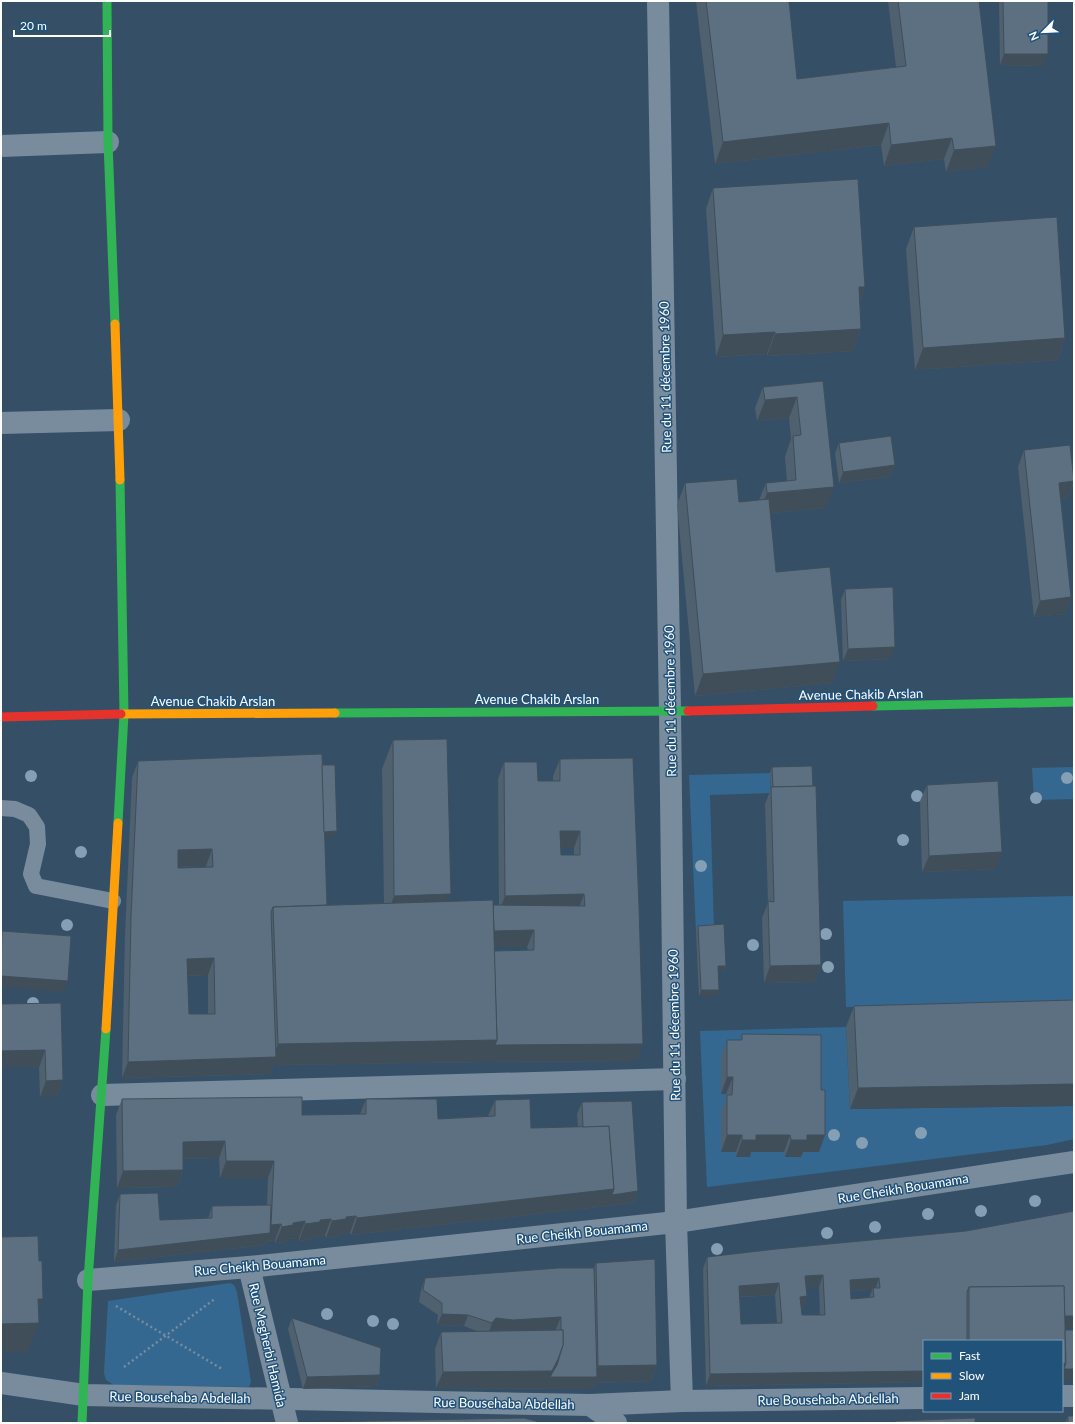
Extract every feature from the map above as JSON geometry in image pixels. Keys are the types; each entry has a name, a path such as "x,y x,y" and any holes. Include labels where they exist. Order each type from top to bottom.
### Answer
{"street":[{"path":"82,1423 88,1280 102,1094 124,714 119,420 108,142 108,1"},
{"name":"Rue du 11 décembre 1960","path":"658,1 670,711 676,1222 682,1401"},
{"path":"1,146 108,142"},
{"path":"1,423 119,420"},
{"name":"Avenue Chakib Arslan","path":"1,717 124,714 670,711 1074,702"},
{"path":"102,1094 675,1079"},
{"name":"Rue Cheikh Bouamama","path":"88,1280 249,1267 676,1222 1074,1162"},
{"name":"Rue Megherbi Hamida","path":"249,1267 287,1423"},
{"name":"Rue Bousehaba Abdellah","path":"1,1383 84,1395 590,1405 682,1401 923,1398"},
{"path":"1063,1396 1074,1396"},
{"path":"590,1405 616,1423"}],"lane":[{"path":"1,808 15,809 29,815 37,827 38,844 32,874 36,886 113,901"}],"path":[{"path":"84,1395 234,1285 249,1267"},
{"path":"88,1280 108,1301 224,1370"}],"shaded area":[{"path":"1074,767 1074,799 1034,800 1032,768"},
{"path":"770,773 771,793 710,795 714,930 696,932 689,775"},
{"path":"1074,896 1074,1002 846,1007 843,901"},
{"path":"846,1027 850,1109 1074,1106 1074,1139 1047,1145 707,1187 700,1031"},
{"path":"230,1283 234,1285 237,1292 251,1382 249,1387 114,1385 106,1380 104,1373 108,1301"}],"building":[{"path":"706,1 789,1 797,79 906,66 898,1 979,1 996,146 954,150 952,138 891,145 889,123 723,142"},
{"path":"1003,1 1048,1 1048,54 1004,54"},
{"path":"858,179 865,287 859,287 861,329 775,334 775,332 723,335 713,188"},
{"path":"1057,217 1065,338 923,348 914,227"},
{"path":"823,381 834,487 767,493 766,483 796,480 793,436 801,435 797,397 765,400 763,387"},
{"path":"891,436 895,465 843,472 839,443"},
{"path":"1070,445 1074,481 1059,483 1071,597 1040,601 1024,450"},
{"path":"737,479 739,502 769,499 776,572 830,567 840,662 703,674 685,483"},
{"path":"893,587 895,647 848,649 845,589"},
{"path":"447,739 451,894 394,896 393,740"},
{"path":"322,754 327,905 273,907 271,912 276,1057 128,1062 131,917 138,761","holes":["212,849 213,867 178,868 178,850","214,958 215,1014 189,1014 187,959"]},
{"path":"633,758 643,1044 495,1045 497,1040 494,951 534,950 534,930 494,931 493,905 585,906 584,894 505,896 504,762 537,762 538,781 560,781 560,759","holes":["560,831 580,831 580,855 561,855"]},
{"path":"322,765 335,765 337,831 324,832"},
{"path":"812,766 813,786 773,787 772,767"},
{"path":"998,781 1002,852 929,856 927,785"},
{"path":"816,786 821,965 770,966 768,901 774,902 771,787"},
{"path":"493,900 497,1040 278,1044 273,907"},
{"path":"724,924 726,966 718,966 719,990 701,990 698,926"},
{"path":"2,931 71,936 68,981 1,976"},
{"path":"1074,1000 1074,1084 858,1088 854,1006"},
{"path":"61,1003 63,1080 46,1081 45,1050 1,1051 1,1004"},
{"path":"742,1034 821,1035 821,1090 825,1090 825,1135 807,1135 807,1140 791,1140 790,1135 756,1135 756,1140 742,1140 742,1135 727,1135 727,1095 732,1095 733,1077 727,1077 727,1040 742,1040"},
{"path":"302,1097 302,1115 366,1114 366,1099 437,1099 438,1119 495,1116 495,1100 530,1099 531,1128 609,1126 614,1189 357,1218 356,1216 346,1217 346,1219 332,1221 331,1219 320,1220 320,1222 305,1224 305,1221 282,1227 281,1224 271,1225 274,1161 226,1161 225,1141 183,1142 183,1170 123,1171 122,1099"},
{"path":"632,1101 638,1191 612,1195 614,1189 609,1126 583,1127 582,1102"},
{"path":"158,1193 160,1220 212,1218 212,1206 271,1205 270,1233 118,1250 120,1194"},
{"path":"1074,1211 1074,1316 1064,1316 1064,1286 969,1287 967,1292 967,1340 923,1340 923,1371 710,1374 707,1257 966,1231","holes":["823,1275 825,1315 802,1315 800,1297 807,1296 805,1276","879,1278 880,1288 873,1288 874,1297 851,1299 850,1280","779,1283 782,1323 741,1324 739,1286"]},
{"path":"38,1236 39,1261 42,1261 43,1299 38,1299 39,1323 1,1324 1,1237"},
{"path":"655,1259 657,1365 598,1366 596,1263"},
{"path":"559,1268 594,1268 597,1377 550,1377 557,1365 563,1345 561,1317 513,1320 496,1318 492,1323 468,1315 442,1314 442,1303 423,1290 425,1278"},
{"path":"1064,1286 1066,1363 1063,1364 1063,1340 969,1340 969,1287"},
{"path":"292,1318 381,1348 380,1375 307,1377"},
{"path":"563,1330 563,1345 552,1371 443,1372 441,1332"},
{"path":"1065,1330 1074,1330 1074,1369 1064,1369 1066,1363"},
{"path":"1068,1416 1074,1416 1074,1423 1068,1423"},
{"path":"524,1418 539,1423 314,1422"},
{"path":"975,1418 975,1423 895,1423 895,1421"},
{"path":"835,1422 835,1423 800,1423"}],"traffic: fast":[{"path":"107,1 108,142 115,324"},
{"path":"118,823 124,714 120,480"},
{"path":"873,706 1074,702"},
{"path":"335,713 688,711"},
{"path":"82,1423 88,1280 106,1029"}],"traffic: slow":[{"path":"115,324 120,480"},
{"path":"121,714 335,713"},
{"path":"106,1029 118,823"}],"traffic: jam":[{"path":"688,711 873,706"},
{"path":"1,717 121,714"}]}
